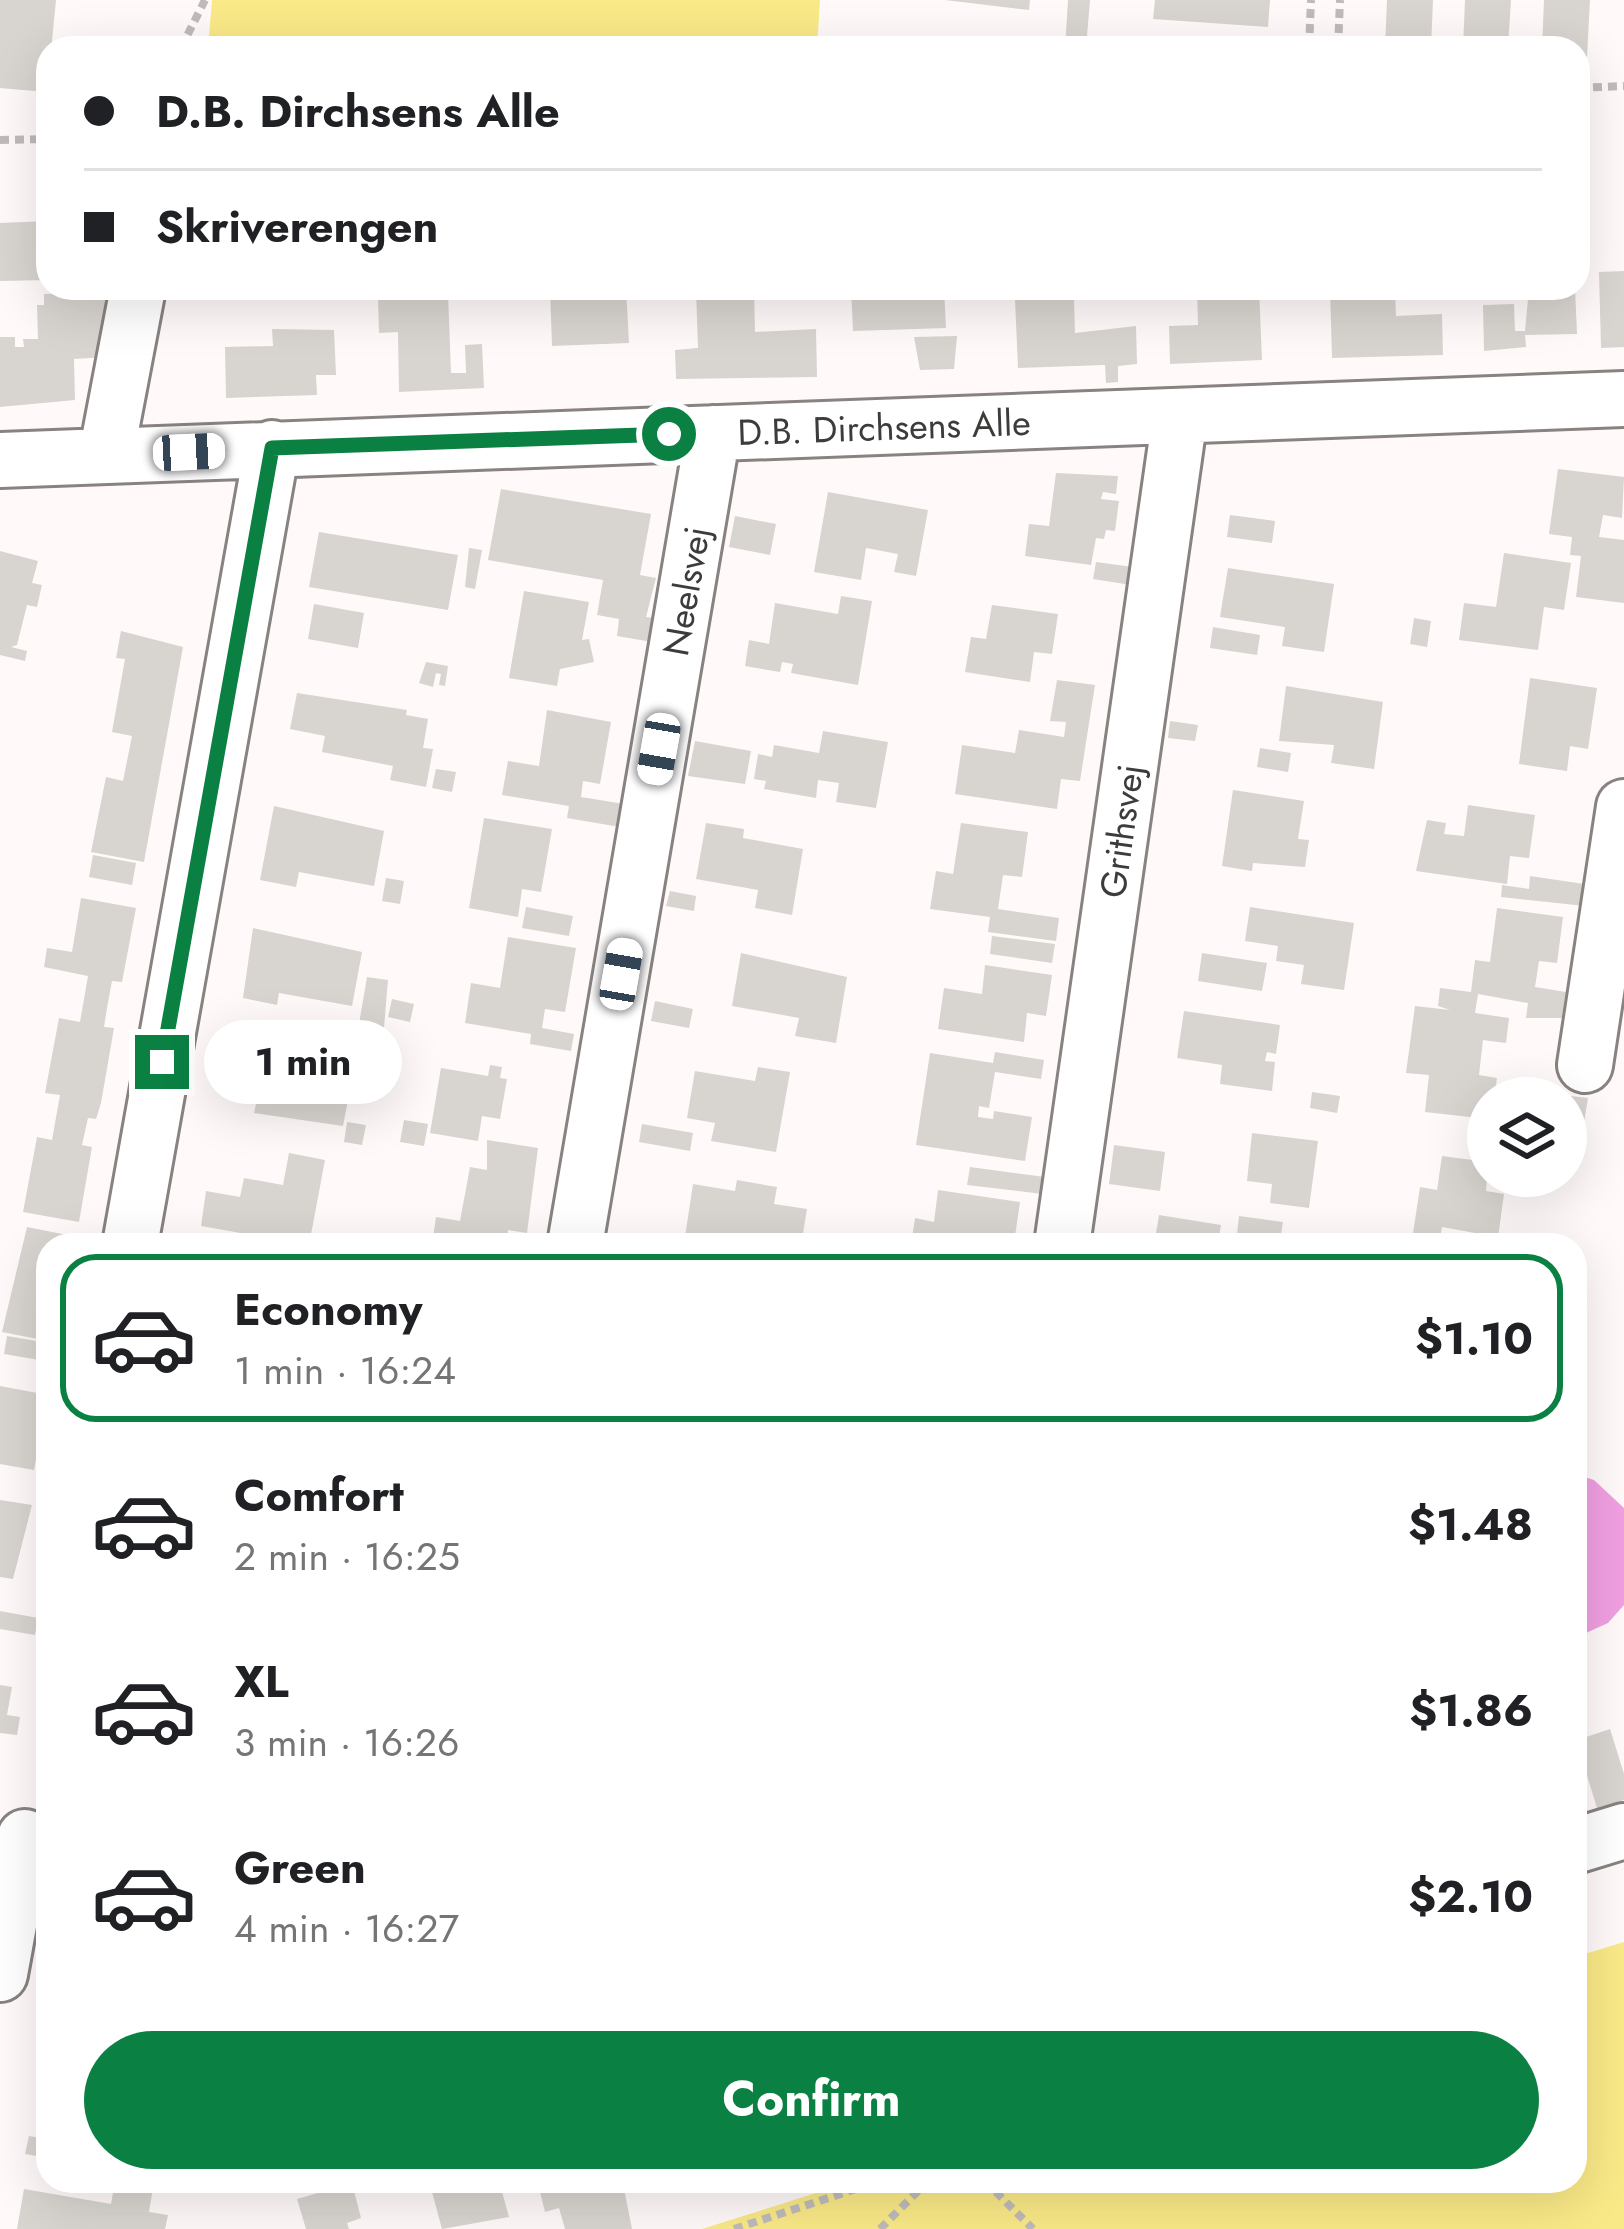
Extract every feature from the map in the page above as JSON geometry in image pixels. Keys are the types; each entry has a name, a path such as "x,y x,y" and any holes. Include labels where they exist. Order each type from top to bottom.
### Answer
{"street":[{"path":"106,456 136,300"},
{"name":"D.B. Dirchsens Alle","path":"0,460 1624,398"},
{"name":"Grithsvej","path":"1064,1233 1180,416"},
{"name":"Neelsvej","path":"577,1233 713,433"},
{"path":"132,1233 272,448"},
{"path":"1585,1065 1624,806"},
{"path":"1587,1842 1624,1831"},
{"path":"0,1974 25,1837"}],"path":[{"path":"187,36 205,0"},
{"path":"1310,36 1311,0"},
{"path":"1338,36 1340,0"},
{"path":"1590,87 1624,86"},
{"path":"0,140 36,140"},
{"path":"734,2229 844,2193"},
{"path":"880,2229 916,2193"},
{"path":"997,2193 1033,2229"}],"shaded area":[{"path":"212,0 820,0 818,36 209,36"},
{"path":"1587,1478 1624,1508 1624,1605 1608,1623 1587,1633"},
{"path":"1624,1942 1624,2229 702,2229 816,2193 1587,2193 1587,1953"}],"building":[{"path":"0,0 56,0 52,36 36,36 36,91 0,88"},
{"path":"945,0 1030,0 1029,10"},
{"path":"1068,0 1090,0 1087,36 1066,36"},
{"path":"1155,0 1270,0 1268,27 1153,19"},
{"path":"1387,0 1433,0 1432,36 1385,36"},
{"path":"1465,0 1511,0 1509,36 1464,36"},
{"path":"1544,0 1590,0 1588,36 1542,36"},
{"path":"36,222 36,280 0,281 0,223"},
{"path":"1624,271 1624,347 1601,348 1599,272"},
{"path":"44,300 118,300 107,357 74,359 75,400 0,407 0,337 15,337 15,347 24,347 23,339 38,339 37,305 44,305"},
{"path":"378,300 448,300 451,373 466,373 465,345 482,344 484,388 399,392 398,332 379,333"},
{"path":"550,300 627,300 629,343 552,346"},
{"path":"696,300 754,300 755,332 816,329 817,377 676,379 675,350 698,348"},
{"path":"852,300 945,300 946,328 853,331"},
{"path":"1015,300 1074,300 1075,333 1136,326 1137,364 1118,366 1118,382 1106,383 1105,365 1018,368"},
{"path":"1197,300 1260,300 1262,360 1170,364 1169,326 1198,325"},
{"path":"1330,300 1395,300 1396,316 1442,314 1443,355 1332,358"},
{"path":"1528,300 1576,300 1577,334 1525,335 1526,347 1484,351 1483,305 1514,304 1515,331 1525,331"},
{"path":"272,329 334,330 336,375 316,375 317,395 226,398 225,347 273,346"},
{"path":"957,336 954,369 920,370 914,337"},
{"path":"1558,469 1624,477 1622,518 1603,515 1599,537 1624,540 1624,603 1576,597 1581,556 1570,555 1572,537 1549,534"},
{"path":"1056,473 1118,476 1116,494 1103,492 1101,499 1119,501 1115,531 1106,530 1104,539 1096,538 1091,565 1025,556 1029,524 1049,526"},
{"path":"501,489 651,514 640,575 656,578 646,617 656,618 652,642 617,636 619,619 597,615 603,580 488,560"},
{"path":"828,492 928,510 916,576 894,572 898,554 866,548 861,580 814,572"},
{"path":"1230,515 1275,521 1272,543 1227,537"},
{"path":"735,516 776,524 770,555 729,547"},
{"path":"319,532 458,555 448,610 309,587"},
{"path":"469,548 482,550 475,589 465,587"},
{"path":"0,551 38,561 32,583 42,585 37,607 27,605 17,645 11,647 27,651 25,661 0,655"},
{"path":"1504,553 1571,563 1564,610 1544,607 1538,650 1459,640 1464,603 1496,607"},
{"path":"1096,562 1133,567 1131,585 1093,579"},
{"path":"1228,568 1334,584 1324,652 1282,646 1285,627 1220,617"},
{"path":"524,591 589,602 582,640 589,639 594,662 560,669 557,686 509,678"},
{"path":"841,596 872,601 858,685 791,673 793,664 782,662 780,672 745,666 749,640 769,644 775,603 838,614"},
{"path":"314,604 364,613 358,648 308,639"},
{"path":"992,605 1058,614 1052,654 1034,652 1030,682 965,672 971,637 986,639"},
{"path":"1414,618 1431,621 1427,647 1410,644"},
{"path":"1213,627 1260,635 1257,655 1210,648"},
{"path":"121,631 183,647 144,862 91,852 106,777 123,781 132,736 112,732 125,659 116,658"},
{"path":"426,662 448,666 445,686 439,685 441,674 436,673 433,687 419,683"},
{"path":"1530,678 1597,688 1588,749 1570,746 1567,771 1519,764"},
{"path":"1057,680 1095,685 1080,781 1061,779 1057,809 955,794 962,745 1015,753 1019,730 1064,737 1066,722 1050,721"},
{"path":"1286,686 1383,702 1374,769 1331,763 1334,745 1279,741"},
{"path":"297,693 407,710 406,715 428,719 423,748 433,749 426,787 390,780 393,766 322,752 325,736 290,729"},
{"path":"547,710 611,722 600,784 583,781 581,797 624,804 620,827 567,818 569,806 502,795 508,761 539,766"},
{"path":"1170,721 1198,725 1195,741 1168,738"},
{"path":"823,731 888,742 876,808 836,802 839,783 818,780 816,798 764,789 766,781 754,779 758,754 772,757 774,745 819,753"},
{"path":"695,741 751,751 745,784 688,776"},
{"path":"1260,748 1291,753 1288,772 1257,767"},
{"path":"436,769 456,772 452,792 432,788"},
{"path":"1233,790 1304,801 1298,839 1309,840 1305,867 1253,863 1252,871 1222,866"},
{"path":"1468,805 1535,815 1529,858 1510,856 1507,884 1416,871 1427,820 1446,823 1444,834 1464,836"},
{"path":"274,806 384,831 374,886 299,872 296,887 260,880"},
{"path":"484,818 552,829 541,892 522,889 518,917 469,908"},
{"path":"706,823 744,829 743,838 803,849 792,915 755,908 758,890 696,879"},
{"path":"961,823 1028,832 1022,877 1003,875 998,909 1059,918 1056,941 988,932 990,917 930,909 936,871 953,874"},
{"path":"93,855 136,863 132,885 89,877"},
{"path":"1530,876 1598,886 1594,907 1501,897 1502,885 1529,889"},
{"path":"386,878 404,881 400,904 382,901"},
{"path":"670,891 696,896 694,911 666,906"},
{"path":"81,898 136,908 122,982 112,981 107,1008 104,1027 114,1028 101,1103 96,1119 88,1118 82,1145 92,1147 79,1222 23,1212 37,1137 52,1140 60,1095 45,1093 59,1018 80,1022 88,976 44,967 47,948 72,952"},
{"path":"526,907 573,916 569,936 522,928"},
{"path":"1250,907 1354,923 1344,990 1301,984 1304,965 1276,961 1278,946 1245,941"},
{"path":"1497,908 1563,917 1557,963 1539,961 1535,987 1566,992 1562,1018 1526,1018 1528,1003 1478,994 1475,1013 1509,1018 1506,1043 1483,1040 1479,1075 1491,1077 1467,1077 1467,1117 1425,1112 1429,1075 1406,1073 1415,1006 1450,1010 1438,1006 1440,988 1471,992 1475,960 1490,962"},
{"path":"253,928 362,952 352,1006 279,993 277,1005 243,998"},
{"path":"992,936 1055,944 1052,963 990,954"},
{"path":"508,937 576,948 565,1012 545,1009 542,1028 574,1034 571,1051 530,1044 531,1034 465,1023 471,983 500,988"},
{"path":"741,953 847,977 836,1043 795,1036 799,1018 732,1006"},
{"path":"1202,953 1267,963 1262,991 1198,981"},
{"path":"985,965 1052,975 1046,1016 1027,1013 1024,1042 938,1029 944,988 982,994"},
{"path":"367,977 388,980 384,1028 359,1024"},
{"path":"392,999 414,1004 410,1022 388,1017"},
{"path":"655,1001 693,1009 689,1028 651,1021"},
{"path":"1184,1011 1280,1025 1276,1054 1267,1052 1265,1061 1275,1062 1272,1091 1220,1084 1222,1065 1177,1058"},
{"path":"995,1052 1044,1060 1041,1079 995,1072 989,1108 979,1106 978,1117 993,1119 994,1111 1032,1117 1025,1161 916,1145 930,1053 993,1063"},
{"path":"265,1057 341,1071 339,1077 352,1079 343,1126 254,1113 258,1095 224,1089 228,1067 262,1074"},
{"path":"490,1065 502,1067 500,1078 507,1079 500,1119 482,1116 478,1141 430,1133 441,1068 488,1076"},
{"path":"758,1067 790,1072 776,1152 711,1141 715,1123 687,1118 695,1071 755,1081"},
{"path":"1312,1092 1340,1096 1337,1113 1310,1108"},
{"path":"404,1120 428,1124 424,1146 400,1142"},
{"path":"347,1122 366,1125 362,1145 344,1142"},
{"path":"642,1124 693,1133 690,1151 639,1142"},
{"path":"1252,1133 1318,1141 1309,1208 1270,1203 1272,1184 1247,1181"},
{"path":"487,1140 538,1148 527,1233 434,1233 436,1217 460,1221 470,1167 487,1170"},
{"path":"1114,1145 1165,1152 1160,1191 1109,1184"},
{"path":"289,1153 325,1160 311,1233 240,1233 201,1226 206,1191 240,1197 244,1178 283,1185"},
{"path":"1442,1156 1467,1159 1467,1197 1504,1197 1499,1233 1442,1227 1441,1233 1413,1233 1420,1187 1437,1190"},
{"path":"970,1167 1045,1177 1043,1194 967,1185"},
{"path":"737,1180 777,1187 774,1204 807,1209 803,1233 686,1233 693,1184 735,1191"},
{"path":"938,1190 1020,1202 1015,1233 913,1233 915,1218 934,1222"},
{"path":"1159,1215 1221,1225 1220,1233 1156,1233"},
{"path":"1239,1216 1283,1222 1281,1233 1237,1233"},
{"path":"27,1227 57,1233 36,1233 36,1339 2,1332"},
{"path":"7,1336 36,1341 36,1359 4,1354"},
{"path":"0,1386 36,1393 34,1470 0,1464"},
{"path":"0,1500 32,1505 13,1579 0,1577"},
{"path":"0,1611 36,1618 35,1635 0,1629"},
{"path":"0,1685 12,1687 7,1715 20,1717 17,1735 0,1733"},
{"path":"1610,1729 1624,1774 1624,1800 1597,1808 1587,1776 1587,1737"},
{"path":"29,2136 36,2137 36,2156 25,2154"},
{"path":"24,2189 111,2204 113,2193 152,2193 149,2212 168,2215 165,2229 17,2229"},
{"path":"318,2193 355,2193 361,2218 347,2223 349,2229 306,2229 297,2199"},
{"path":"432,2193 502,2193 509,2217 442,2229"},
{"path":"540,2193 625,2193 632,2229 565,2229 559,2208 545,2212"}],"route":[{"path":"162,1062 272,448 669,434"}]}
